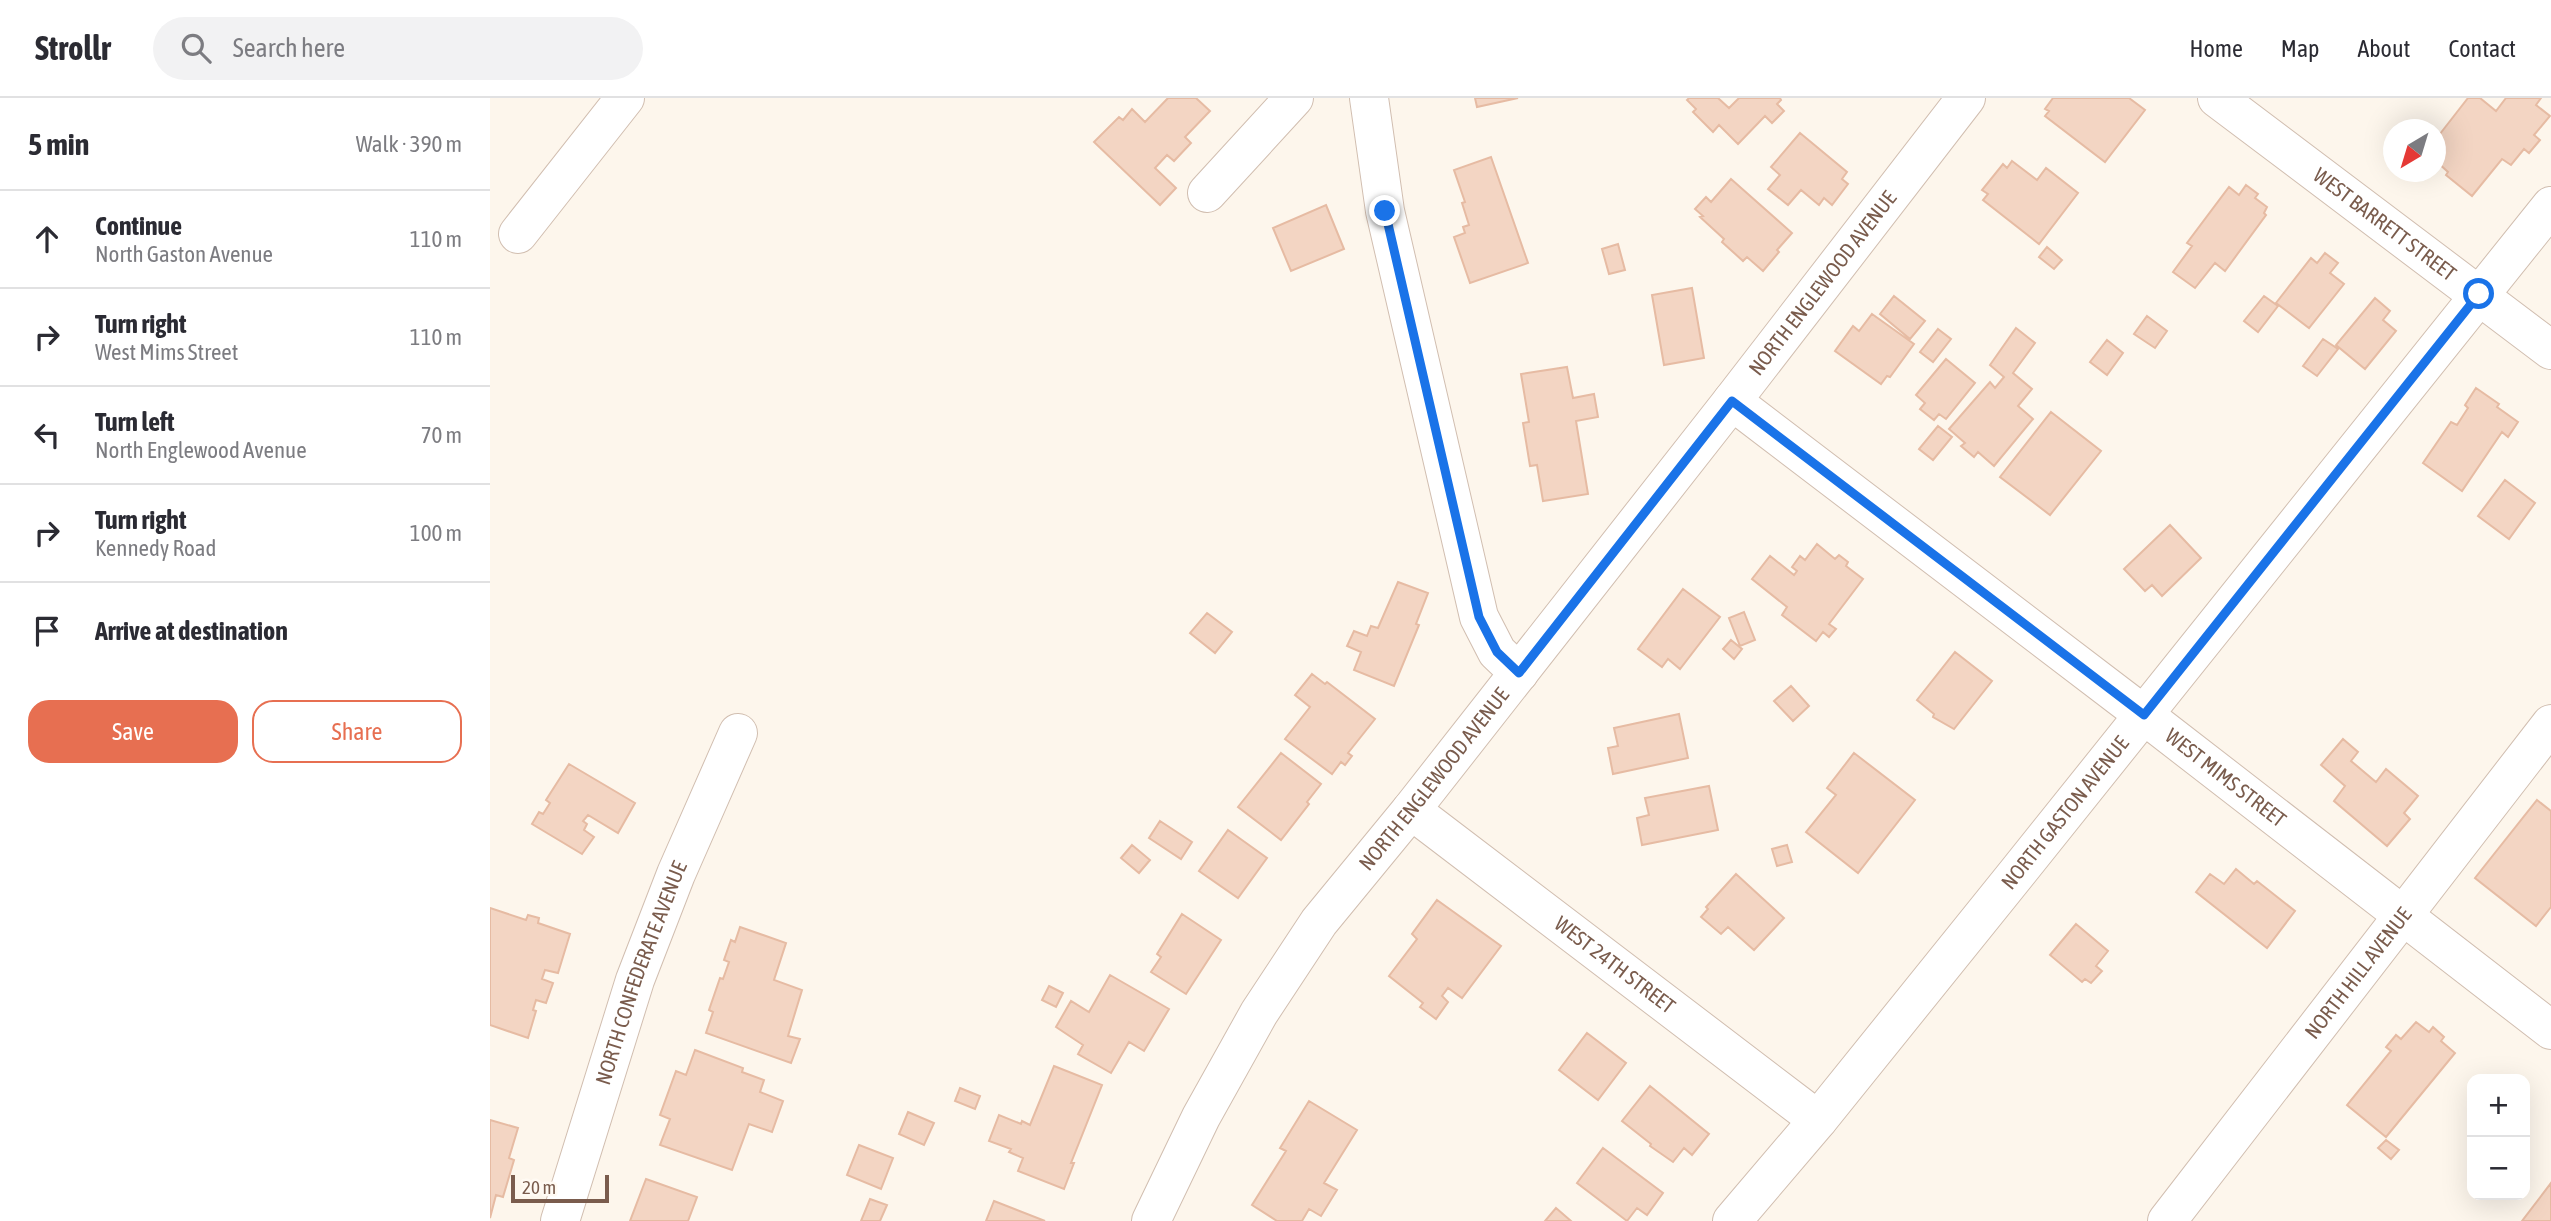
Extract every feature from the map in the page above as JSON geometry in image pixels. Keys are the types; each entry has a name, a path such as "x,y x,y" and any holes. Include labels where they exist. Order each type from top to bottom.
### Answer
{"street":[{"path":"518,234 625,98"},
{"path":"1207,193 1294,98"},
{"path":"1369,98 1385,211 1479,617 1497,652 1519,673"},
{"name":"NORTH ENGLEWOOD AVENUE","path":"1151,1221 1201,1118 1259,1013 1319,922 1519,673 1966,98"},
{"name":"WEST BARRETT STREET","path":"2217,98 2551,350"},
{"name":"NORTH GASTON AVENUE","path":"1732,1221 1818,1120 2551,206"},
{"name":"WEST MIMS STREET","path":"1732,401 2551,1030"},
{"name":"NORTH HILL AVENUE","path":"2167,1221 2551,724"},
{"name":"NORTH CONFEDERATE AVENUE","path":"560,1221 635,980 676,874 738,733"},
{"name":"WEST 24TH STREET","path":"1411,810 1818,1120"}],"building":[{"path":"1168,98 1196,98 1210,111 1185,137 1191,143 1174,161 1167,155 1155,168 1176,188 1160,205 1094,142 1119,117 1123,120 1132,109 1145,122"},
{"path":"1475,98 1518,98 1477,107"},
{"path":"1718,98 1729,108 1739,98 1780,98 1777,104 1784,111 1772,123 1765,116 1738,144 1719,125 1713,132 1693,112 1696,109 1687,100"},
{"path":"2053,98 2129,98 2145,110 2105,162 2045,116 2049,111 2045,109"},
{"path":"2468,98 2480,98 2496,111 2506,98 2541,98 2536,105 2550,116 2534,135 2540,140 2529,153 2524,149 2511,165 2502,159 2472,196 2446,175 2446,126"},
{"path":"1800,133 1847,172 1842,179 1848,184 1832,205 1824,198 1819,205 1801,190 1788,205 1768,189 1780,175 1771,167"},
{"path":"1491,157 1528,263 1470,283 1454,237 1465,233 1463,227 1469,225 1462,203 1465,202 1454,170"},
{"path":"2012,161 2037,180 2046,168 2078,193 2039,244 1983,200 1988,194 1982,190 2003,164 2007,168"},
{"path":"1731,179 1792,233 1763,271 1747,257 1743,261 1722,242 1724,239 1695,209 1706,197 1711,202"},
{"path":"2246,185 2258,194 2255,198 2267,207 2264,213 2266,215 2225,271 2215,263 2195,288 2173,272 2192,246 2187,243 2229,187 2239,195"},
{"path":"1326,205 1344,249 1291,271 1273,228"},
{"path":"1618,244 1625,270 1609,274 1602,249"},
{"path":"2047,247 2062,260 2054,269 2039,257"},
{"path":"2325,253 2338,263 2330,273 2344,284 2309,328 2276,303 2311,258 2317,263"},
{"path":"1692,288 1704,358 1664,365 1652,295"},
{"path":"1894,296 1925,321 1910,339 1880,314"},
{"path":"2264,296 2278,306 2258,332 2244,321"},
{"path":"2375,298 2390,311 2383,320 2396,331 2365,369 2336,345"},
{"path":"1872,314 1914,344 1890,377 1887,376 1881,384 1835,351 1853,326 1859,331"},
{"path":"2147,316 2167,331 2155,348 2134,334"},
{"path":"2016,328 2035,343 2013,373 2032,389 2018,406 2033,419 1994,466 1978,452 1974,457 1961,446 1965,443 1949,429 1990,382 1995,388 2004,377 1990,365"},
{"path":"1938,329 1951,339 1933,362 1920,352"},
{"path":"2323,339 2338,349 2317,376 2303,366"},
{"path":"2107,340 2123,353 2107,375 2090,362"},
{"path":"1946,359 1975,383 1946,419 1939,414 1934,420 1920,409 1925,403 1916,395"},
{"path":"1567,367 1573,398 1594,394 1598,417 1576,421 1588,494 1543,501 1537,465 1530,466 1523,423 1529,422 1521,374"},
{"path":"2476,388 2518,422 2508,437 2502,432 2462,491 2423,463 2451,422 2457,425"},
{"path":"2051,412 2101,451 2050,515 2000,477"},
{"path":"1938,426 1952,437 1933,460 1919,449"},
{"path":"2505,480 2535,503 2509,539 2478,516"},
{"path":"2170,525 2201,558 2162,596 2152,585 2145,591 2124,569"},
{"path":"1817,544 1835,559 1839,555 1848,562 1846,566 1863,579 1829,624 1836,629 1829,637 1823,632 1816,641 1782,615 1787,607 1752,579 1770,556 1794,575 1797,571 1792,567 1800,556 1805,560"},
{"path":"1398,582 1428,593 1416,624 1419,625 1394,686 1354,670 1361,652 1347,646 1354,631 1367,636 1371,626 1378,628"},
{"path":"1683,589 1720,617 1680,669 1668,659 1662,667 1638,649"},
{"path":"1744,612 1755,640 1740,646 1729,618"},
{"path":"1207,613 1232,632 1215,653 1190,633"},
{"path":"1731,640 1742,649 1734,659 1723,649"},
{"path":"1955,652 1992,681 1954,729 1933,717 1934,714 1917,700"},
{"path":"1312,674 1325,684 1327,682 1375,719 1348,753 1352,756 1345,765 1341,762 1332,774 1285,739 1310,707 1295,695"},
{"path":"1791,686 1809,706 1793,721 1774,701"},
{"path":"1679,714 1688,758 1613,774 1608,748 1618,746 1614,728"},
{"path":"2343,739 2358,752 2351,761 2376,782 2386,769 2418,796 2404,813 2410,819 2387,846 2334,801 2345,786 2321,765"},
{"path":"1281,753 1321,784 1281,840 1238,807"},
{"path":"1854,753 1915,800 1858,873 1806,832 1836,795 1827,788"},
{"path":"569,764 635,803 618,833 588,815 583,821 587,824 584,830 594,837 582,854 532,824 539,812 543,814 550,803 546,800"},
{"path":"1709,786 1718,830 1642,845 1637,818 1649,815 1645,798"},
{"path":"2537,800 2551,811 2551,907 2536,926 2475,878"},
{"path":"1160,821 1192,842 1181,859 1149,838"},
{"path":"1228,830 1267,858 1238,898 1199,871"},
{"path":"1132,845 1150,860 1139,873 1121,858"},
{"path":"1787,845 1792,862 1777,866 1772,849"},
{"path":"2236,869 2254,884 2257,881 2295,911 2267,948 2196,892 2210,874 2224,884"},
{"path":"1736,874 1784,918 1754,950 1728,927 1721,934 1701,917 1708,909 1706,907"},
{"path":"1437,900 1501,946 1462,998 1448,988 1442,996 1448,1002 1436,1019 1420,1007 1423,1003 1389,976 1417,939 1412,934"},
{"path":"490,908 526,920 528,915 539,918 538,923 570,934 558,973 545,970 542,979 553,983 546,1003 536,1000 533,1010 536,1011 528,1038 490,1025"},
{"path":"1182,914 1221,940 1186,994 1151,972 1161,957 1157,954"},
{"path":"2076,924 2108,951 2096,966 2102,971 2091,983 2085,979 2082,982 2050,955"},
{"path":"740,927 786,943 774,980 802,990 788,1036 800,1039 791,1063 706,1033 713,1012 709,1010 720,978 723,979 729,962 724,960 731,940 735,942"},
{"path":"1110,975 1169,1009 1144,1051 1129,1042 1111,1073 1078,1054 1083,1045 1056,1027 1071,1001 1089,1012"},
{"path":"1049,986 1063,993 1056,1007 1042,1000"},
{"path":"2416,1022 2429,1032 2433,1027 2444,1037 2441,1041 2455,1053 2386,1137 2347,1105 2391,1051 2386,1047 2396,1035 2401,1039"},
{"path":"1587,1033 1626,1063 1598,1100 1559,1070"},
{"path":"695,1050 743,1068 742,1072 764,1080 760,1092 783,1101 772,1132 749,1124 732,1170 660,1145 670,1119 660,1115 676,1071 686,1075"},
{"path":"1054,1066 1102,1085 1071,1163 1074,1163 1064,1189 1018,1171 1023,1158 1009,1152 1011,1149 989,1141 999,1115 1030,1125"},
{"path":"1650,1086 1709,1134 1692,1155 1684,1148 1673,1162 1622,1121"},
{"path":"960,1088 980,1096 975,1109 955,1101"},
{"path":"1309,1101 1357,1130 1324,1183 1337,1190 1321,1216 1309,1209 1302,1221 1277,1221 1252,1205 1286,1151 1280,1148"},
{"path":"908,1112 934,1123 924,1145 899,1134"},
{"path":"490,1120 518,1128 509,1158 514,1160 503,1197 496,1195 490,1218"},
{"path":"2386,1140 2399,1150 2391,1159 2378,1148"},
{"path":"859,1145 893,1158 881,1189 847,1175"},
{"path":"1603,1148 1663,1193 1647,1215 1637,1208 1627,1221 1577,1183"},
{"path":"646,1179 697,1197 688,1221 630,1221"},
{"path":"2551,1183 2551,1221 2522,1221"},
{"path":"870,1199 887,1205 880,1221 861,1221"},
{"path":"994,1201 1045,1221 986,1221"},
{"path":"1556,1208 1571,1221 1545,1221"}],"route":[{"path":"1385,211 1479,617 1497,652 1519,673 1732,401 2144,715 2479,294"}]}
